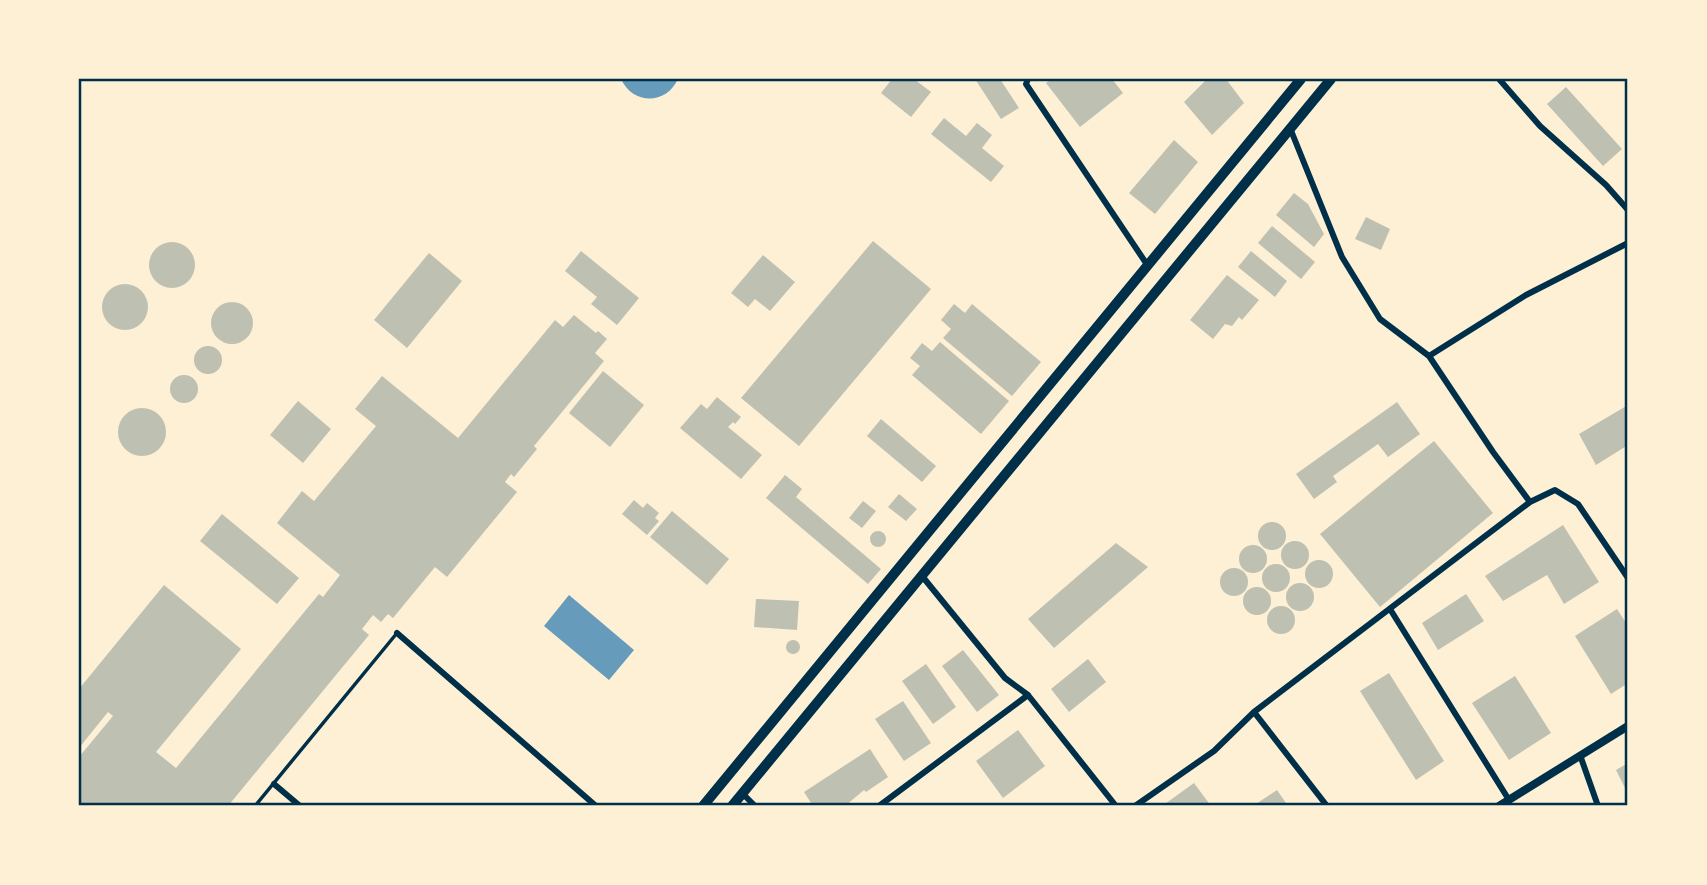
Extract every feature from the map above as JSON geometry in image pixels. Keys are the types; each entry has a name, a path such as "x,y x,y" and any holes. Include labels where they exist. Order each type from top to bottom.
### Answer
{"main road":[{"path":"703,806 1301,79"},
{"path":"732,806 1331,79"}],"street":[{"path":"1028,79 1026,84 1148,266"},
{"path":"1499,79 1540,125 1606,185 1628,210"},
{"path":"1290,128 1342,257 1380,319 1429,356 1493,453 1530,502"},
{"path":"1429,356 1526,295 1628,243"},
{"path":"1135,806 1214,751 1254,712 1530,502 1555,490 1578,504 1628,578"},
{"path":"922,576 1005,678 1027,695 1116,806"},
{"path":"1390,609 1509,800"},
{"path":"397,633 596,806"},
{"path":"879,806 1027,695"},
{"path":"1254,712 1327,806"},
{"path":"1499,806 1628,726"},
{"path":"1580,755 1598,806"},
{"path":"274,784 300,806"},
{"path":"742,793 755,806"}],"lane":[{"path":"255,806 397,633"}],"water":[{"path":"621,79 678,79 666,94 650,98 633,94"},
{"path":"569,595 634,650 609,680 544,626"}],"building":[{"path":"892,79 914,79 931,92 911,117 881,93"},
{"path":"975,79 1000,79 1019,108 1001,119"},
{"path":"1052,79 1112,79 1123,93 1080,127 1046,83"},
{"path":"1207,79 1226,79 1244,103 1212,135 1184,102"},
{"path":"1566,87 1622,149 1603,166 1547,104"},
{"path":"944,118 966,136 977,123 992,135 982,148 1004,166 991,182 931,134"},
{"path":"1174,140 1198,162 1155,214 1129,193"},
{"path":"1294,193 1308,204 1324,234 1314,247 1276,215"},
{"path":"1366,217 1390,229 1381,250 1355,239"},
{"path":"1272,226 1315,262 1301,279 1258,243"},
{"path":"873,241 931,289 799,446 741,398"},
{"path":"172,242 188,249 195,265 188,281 172,288 156,281 149,265 156,249"},
{"path":"581,251 639,298 617,325 591,304 597,297 565,271"},
{"path":"1251,251 1287,281 1275,297 1238,267"},
{"path":"429,253 462,281 407,348 374,320"},
{"path":"763,255 795,282 770,311 755,299 748,307 731,293"},
{"path":"1227,275 1259,300 1242,320 1239,317 1232,326 1225,324 1213,339 1190,320"},
{"path":"125,284 141,291 148,307 141,323 125,330 109,323 102,307 109,291"},
{"path":"232,302 247,308 253,323 247,338 232,344 217,338 211,323 217,308"},
{"path":"954,304 965,313 972,304 1041,362 1012,396 943,338 951,329 941,320"},
{"path":"574,315 607,339 595,353 604,361 534,446 537,449 514,477 511,474 505,482 517,492 447,577 435,567 393,618 388,614 381,622 373,615 362,629 369,635 228,806 79,806 79,757 113,716 108,712 79,748 79,689 164,585 241,649 156,752 176,768 319,594 323,597 340,575 277,523 302,491 314,501 376,426 355,409 382,376 458,438 555,320 563,327"},
{"path":"940,342 1009,401 981,434 912,375 920,366 910,358 922,343 932,351"},
{"path":"208,346 218,350 222,360 218,370 208,374 198,370 194,360 198,350"},
{"path":"603,371 644,405 610,447 569,413"},
{"path":"184,375 194,379 198,389 194,399 184,403 174,399 170,389 174,379"},
{"path":"717,397 741,417 728,427 762,455 741,479 680,428 701,404 707,409"},
{"path":"298,401 331,429 303,463 270,435"},
{"path":"1397,402 1420,434 1388,457 1378,444 1333,476 1337,482 1314,499 1296,474"},
{"path":"1628,405 1628,445 1596,465 1579,434"},
{"path":"142,408 159,415 166,432 159,449 142,456 125,449 118,432 125,415"},
{"path":"881,419 936,466 922,482 867,436"},
{"path":"1434,441 1493,513 1380,607 1320,534"},
{"path":"785,475 802,489 796,497 881,569 868,584 766,498"},
{"path":"899,494 917,509 906,521 888,507"},
{"path":"634,500 643,508 647,503 659,513 655,518 659,521 647,535 622,514"},
{"path":"863,501 876,511 862,528 849,518"},
{"path":"672,511 729,559 707,585 650,537"},
{"path":"222,514 299,578 277,604 200,541"},
{"path":"1272,522 1282,526 1286,536 1282,546 1272,550 1262,546 1258,536 1262,526"},
{"path":"1563,525 1599,582 1564,604 1547,575 1503,601 1485,576"},
{"path":"875,531 881,531 886,539 884,545 875,547 870,542 870,536"},
{"path":"1295,541 1305,545 1309,555 1305,565 1295,569 1285,565 1281,555 1285,545"},
{"path":"1116,543 1148,567 1054,648 1028,619"},
{"path":"1253,545 1263,549 1267,559 1263,569 1253,573 1243,569 1239,559 1243,549"},
{"path":"1319,560 1329,564 1333,574 1329,584 1319,588 1309,584 1305,574 1309,564"},
{"path":"1276,564 1286,568 1290,578 1286,588 1276,592 1266,588 1262,578 1266,568"},
{"path":"1234,568 1244,572 1248,582 1244,592 1234,596 1224,592 1220,582 1224,572"},
{"path":"1300,583 1310,587 1314,597 1310,607 1300,611 1290,607 1286,597 1290,587"},
{"path":"1257,587 1267,591 1271,601 1267,611 1257,615 1247,611 1243,601 1247,591"},
{"path":"1466,594 1484,621 1438,650 1422,623"},
{"path":"756,599 799,601 797,630 754,627"},
{"path":"1281,606 1291,610 1295,620 1291,630 1281,634 1271,630 1267,620 1271,610"},
{"path":"1617,609 1628,626 1628,683 1611,694 1575,636"},
{"path":"790,640 796,640 800,647 796,654 790,654 786,650 786,644"},
{"path":"963,650 999,695 977,712 942,666"},
{"path":"1088,659 1106,682 1069,712 1051,689"},
{"path":"926,664 956,707 933,724 902,681"},
{"path":"1389,673 1444,761 1416,780 1360,691"},
{"path":"1515,676 1551,733 1509,760 1472,703"},
{"path":"903,701 931,743 904,761 875,719"},
{"path":"1018,730 1045,766 1003,798 976,761"},
{"path":"870,749 888,777 866,792 864,790 845,806 813,806 804,792"},
{"path":"1628,763 1628,794 1616,770"},
{"path":"1194,783 1211,806 1162,806"},
{"path":"1277,790 1288,806 1253,806"}]}
